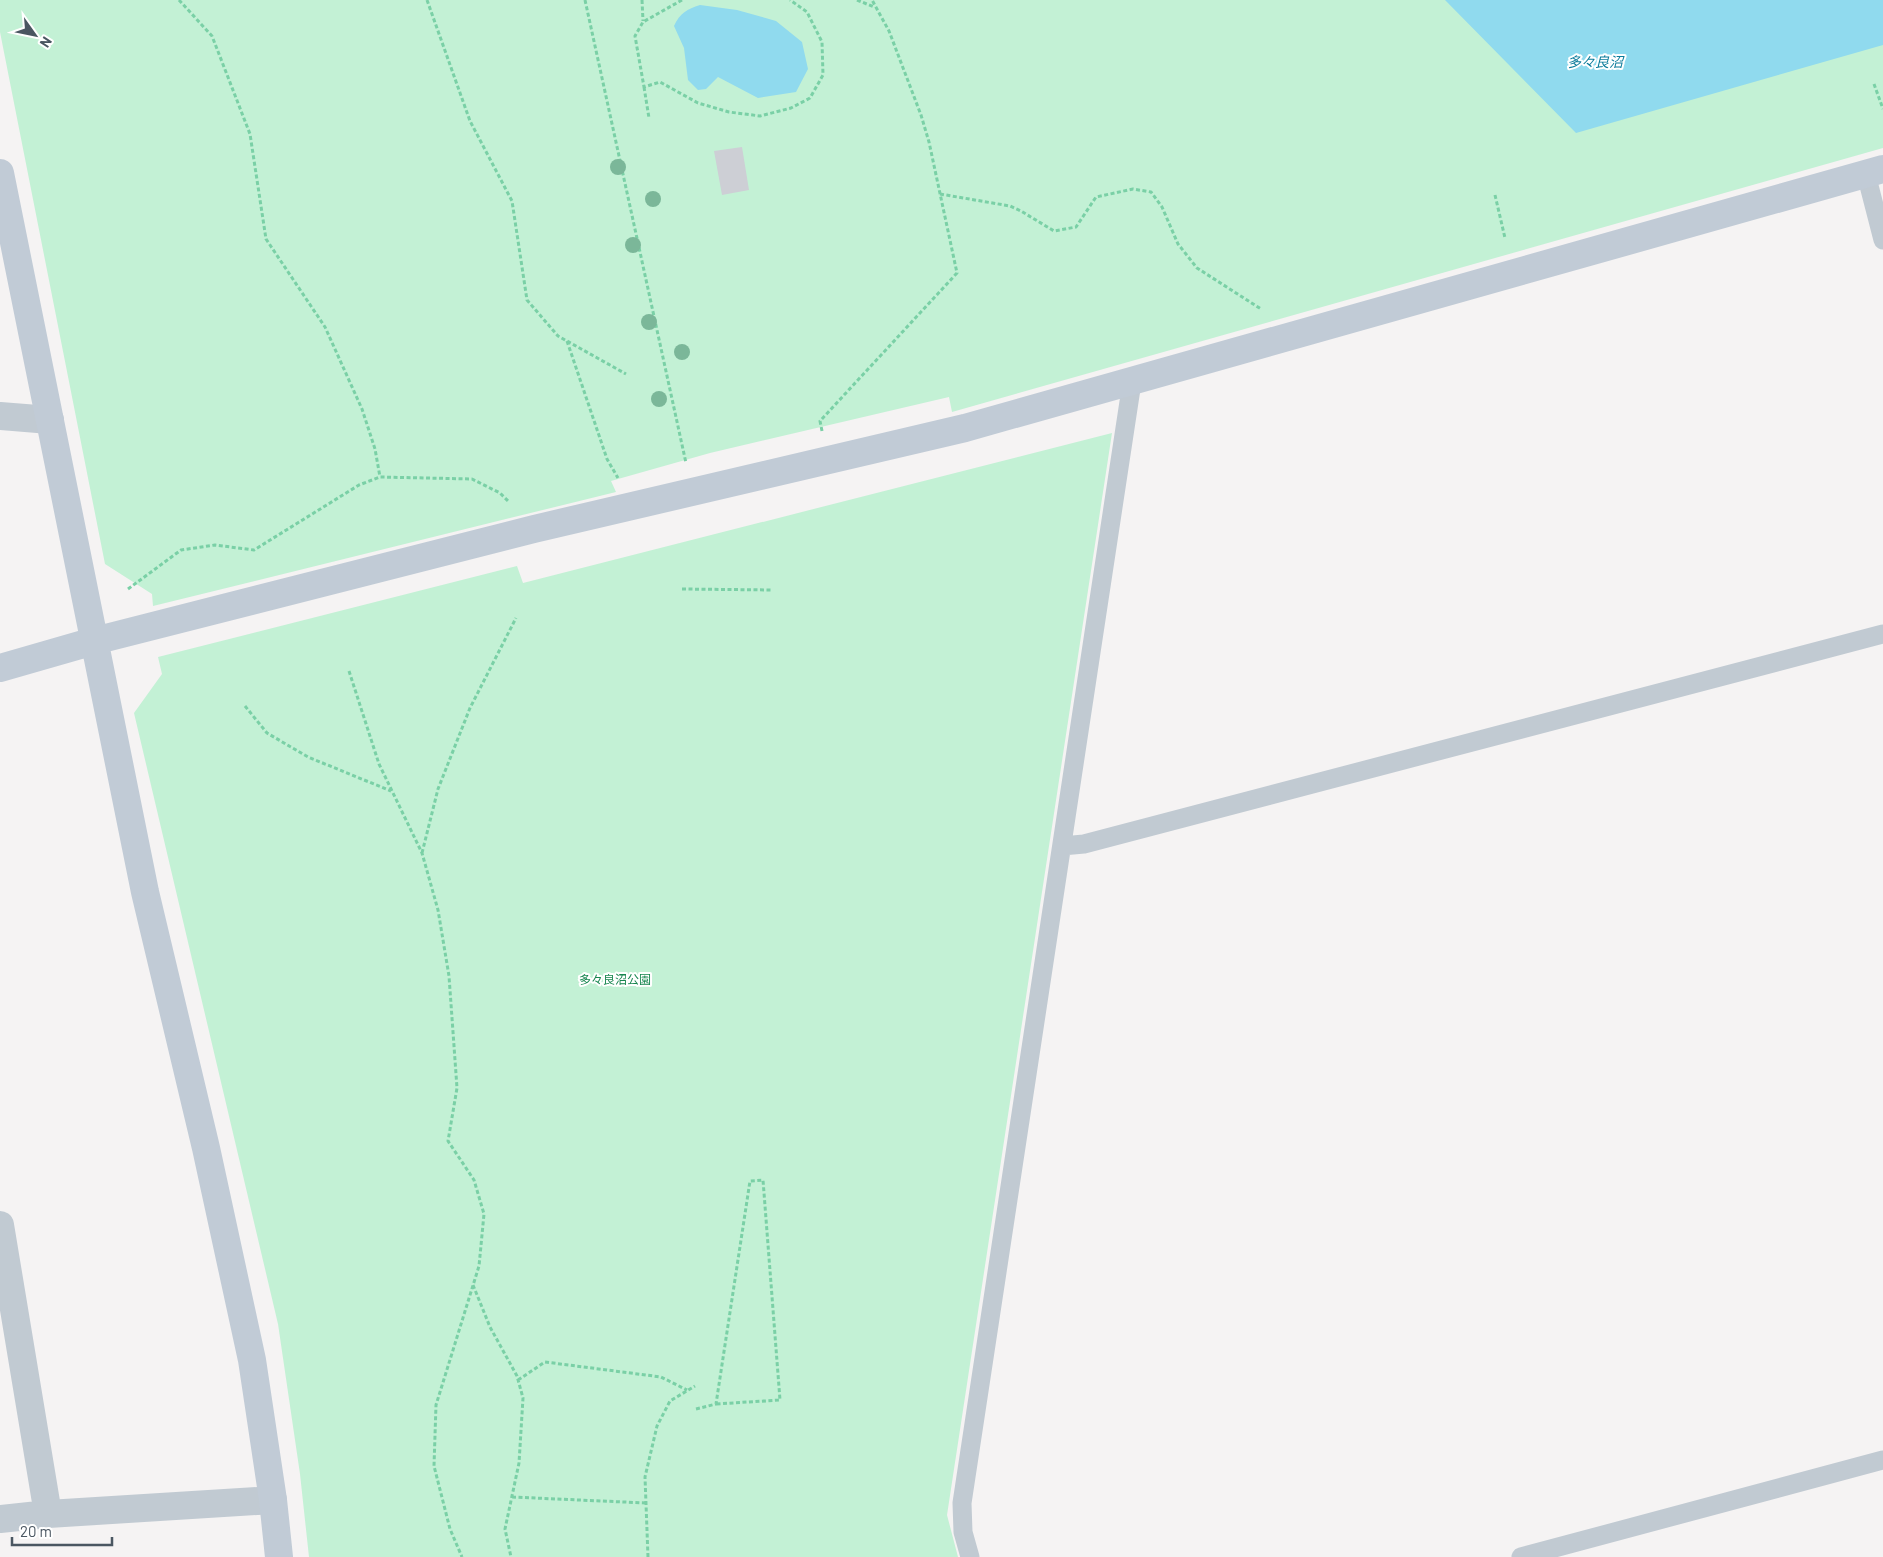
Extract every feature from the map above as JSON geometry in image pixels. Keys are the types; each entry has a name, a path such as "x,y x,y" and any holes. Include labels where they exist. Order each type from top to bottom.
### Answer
{"street":[{"path":"0,668 94,641 534,529 946,433 1875,171"},
{"path":"0,174 145,892 206,1148 252,1360 273,1500 279,1557"},
{"path":"0,416 50,420"},
{"path":"0,1225 48,1514"},
{"path":"0,1519 48,1514 273,1500"}],"lane":[{"path":"1875,171 1883,240"},
{"path":"970,1557 963,1532 962,1503 1132,382"},
{"path":"1062,846 1084,844 1883,634"},
{"path":"1521,1557 1883,1460"}],"path":[{"path":"180,0 212,36 250,134 266,239 325,327 362,409 376,450 380,477"},
{"path":"428,0 470,121 512,201 527,300 558,336 626,374"},
{"path":"585,0 687,468"},
{"path":"642,0 643,22"},
{"path":"649,118 635,36 643,22 682,0"},
{"path":"644,86 660,82 698,103 729,112 760,116 791,108 810,98 822,75 822,42 807,12 790,0"},
{"path":"857,0 874,8"},
{"path":"823,435 820,420 957,273 929,142 911,87 889,31 874,8 872,0"},
{"path":"1874,84 1883,110"},
{"path":"940,194 1010,206 1054,231 1076,227 1096,197 1133,190 1151,192 1162,207 1178,244 1197,268 1261,309"},
{"path":"1495,196 1505,238"},
{"path":"567,341 607,459 621,484"},
{"path":"128,589 181,550 215,545 254,550 359,486 380,477 472,479 500,493 534,529"},
{"path":"682,589 772,590"},
{"path":"422,853 438,789 470,708 516,618"},
{"path":"350,671 379,764 422,853 438,910 453,1017 457,1088 448,1141 474,1180 484,1214 479,1266 436,1405 434,1466 450,1529 462,1557"},
{"path":"245,706 267,733 308,757 392,791"},
{"path":"696,1410 716,1404 780,1400 763,1180 750,1181 716,1404"},
{"path":"473,1285 490,1327 518,1380 523,1398 519,1463 506,1529 511,1557"},
{"path":"518,1380 545,1362 661,1377 687,1390"},
{"path":"648,1557 645,1477 657,1426 670,1401 695,1386"},
{"path":"512,1497 646,1503"}],"green space":[{"path":"0,0 1883,0 1883,148 952,412 949,397 710,453 611,481 616,492 153,606 152,594 105,564 0,32"},
{"name":"多々良沼公園","path":"1112,433 947,1515 958,1557 309,1557 300,1474 278,1324 134,713 162,674 158,657 517,566 523,583"}],"water":[{"name":"多々良沼","path":"1445,0 1883,0 1883,45 1576,133"},
{"path":"700,5 737,10 776,21 802,42 808,69 796,92 758,98 718,77 706,89 698,90 688,80 684,48 674,26 684,12"}],"building":[{"path":"742,147 749,190 722,195 714,151"}]}
